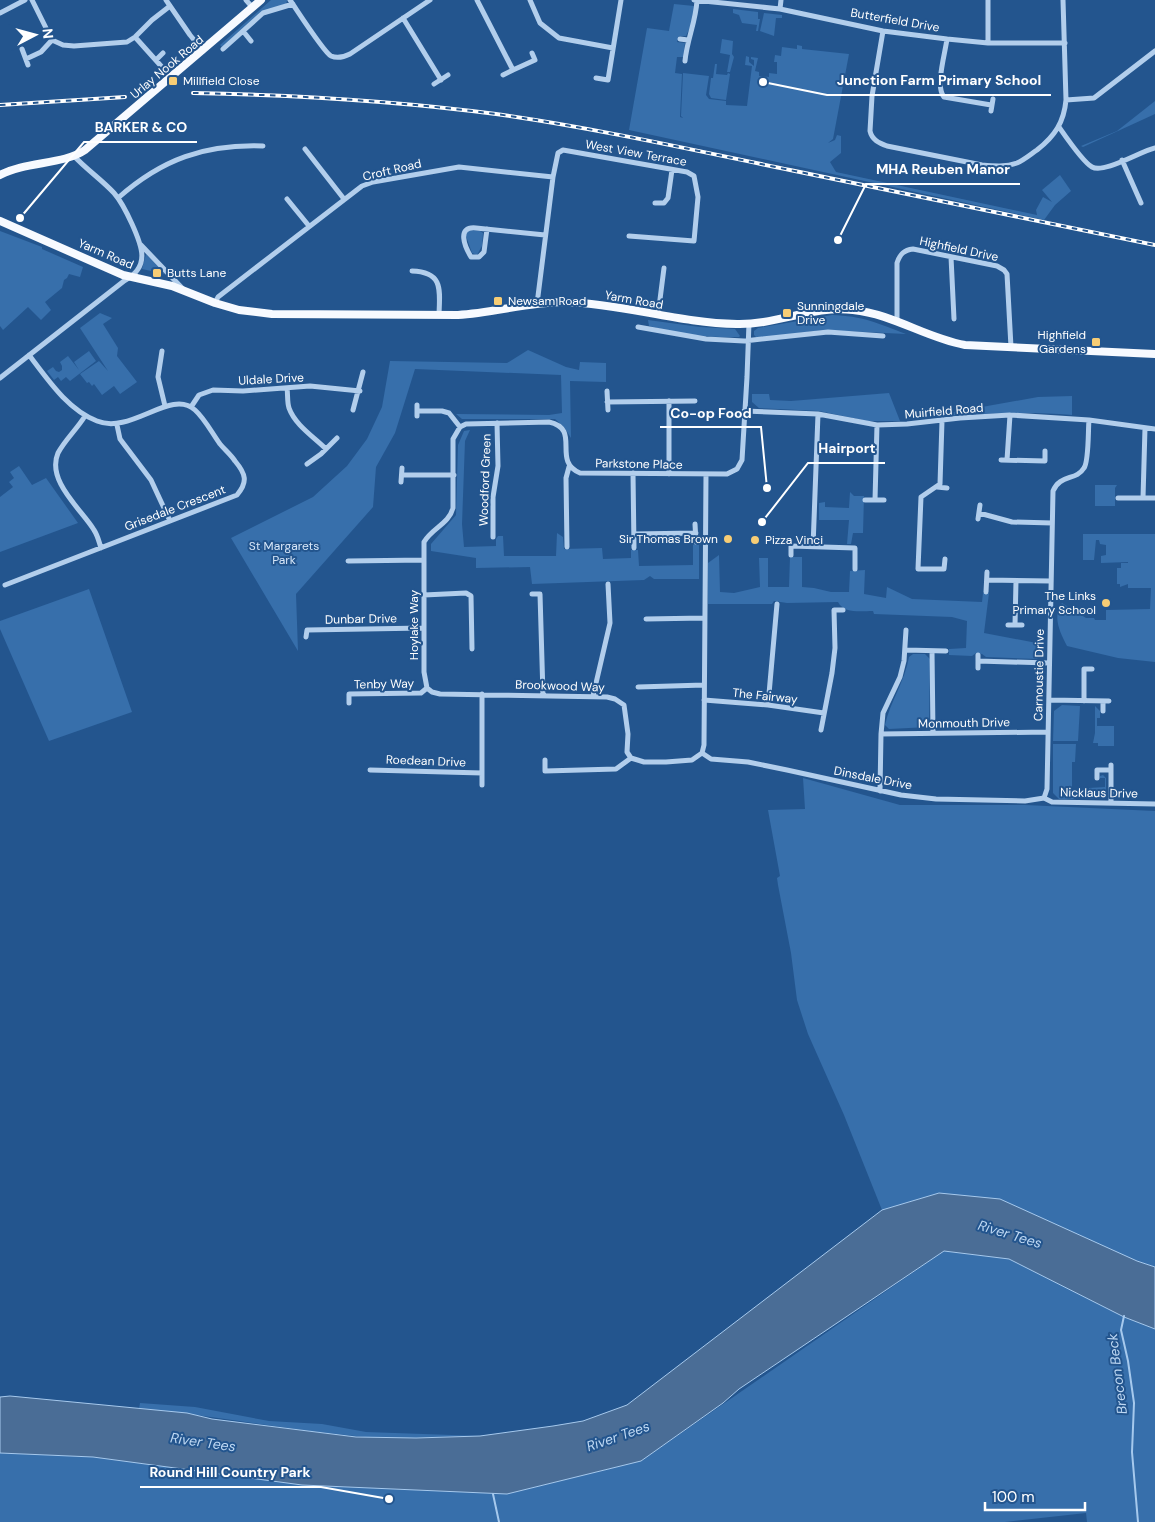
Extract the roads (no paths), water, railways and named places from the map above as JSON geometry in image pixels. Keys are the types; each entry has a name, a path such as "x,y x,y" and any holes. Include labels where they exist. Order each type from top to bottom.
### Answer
{"main road":[{"name":"Urlay Nook Road","path":"0,176 12,170 74,156 85,150 262,0"},
{"name":"Yarm Road","path":"0,221 131,278 185,291 214,303 239,310 263,313 476,314 537,304 563,302 582,303 710,323 749,323 843,309 865,312 898,322 947,341 974,346 1155,354"}],"street":[{"path":"0,13 26,0"},
{"path":"32,0 52,40 69,46 127,42 170,6"},
{"path":"166,0 203,51"},
{"path":"246,0 253,8"},
{"path":"223,49 263,13 292,2 327,52 337,58 344,57 430,0"},
{"path":"477,0 513,70"},
{"path":"530,0 540,23 559,38 613,48"},
{"path":"596,78 608,80 621,0"},
{"path":"685,61 688,40 695,20 696,0"},
{"name":"Butterfield Drive","path":"696,0 780,9 883,31 947,39 988,43 1065,43"},
{"path":"780,9 781,0"},
{"path":"988,0 988,43"},
{"path":"883,31 872,96 870,131 871,136 877,142 887,146 996,166 1018,163 1050,139 1059,128 1064,114 1066,100 1063,0"},
{"path":"403,18 441,80"},
{"path":"243,31 251,41"},
{"path":"135,37 161,66"},
{"path":"680,39 688,40"},
{"path":"947,39 940,82 941,94 944,97 992,105"},
{"path":"22,49 27,62 41,52 52,40"},
{"path":"1066,100 1094,98 1155,51"},
{"path":"156,60 163,53"},
{"path":"532,53 535,60"},
{"path":"503,75 541,57"},
{"path":"434,84 448,75"},
{"path":"1059,128 1092,167 1099,169 1155,148"},
{"path":"118,198 149,174 183,158 218,148 263,146"},
{"path":"305,149 344,199"},
{"name":"West View Terrace","path":"554,177 558,154 563,150 690,172 695,178 698,197 694,241 629,236"},
{"path":"74,156 118,198 141,245 185,291"},
{"path":"1122,160 1141,203"},
{"name":"Croft Road","path":"214,303 218,297 309,226 359,188 369,183 459,167 554,177"},
{"path":"656,203 664,203 668,198 672,170"},
{"path":"537,304 554,177"},
{"path":"287,199 309,226"},
{"path":"487,229 483,254 479,257 471,257 464,238 464,231 469,227 545,235"},
{"path":"0,378 124,281 136,274 140,267 141,245"},
{"name":"Highfield Drive","path":"898,322 897,268 900,255 904,251 913,249 997,266 1007,274 1011,347"},
{"path":"951,257 954,319"},
{"path":"658,315 664,268"},
{"path":"412,271 425,272 436,280 440,292 439,314"},
{"name":"Parkstone Place","path":"571,468 580,473 706,475 729,474 740,466 742,460 749,323"},
{"path":"638,327 645,326 706,339 749,341 828,332 883,336"},
{"path":"162,351 158,377 165,406"},
{"path":"29,355 67,401 85,416 103,423 117,425 165,406 175,404 190,407"},
{"path":"354,410 363,372"},
{"name":"Uldale Drive","path":"190,407 199,395 209,390 243,391 321,386 360,391"},
{"path":"287,388 289,406 295,418 326,449"},
{"path":"607,392 608,410"},
{"path":"669,401 669,474"},
{"path":"607,402 695,401"},
{"path":"417,405 417,414 442,411 449,413 460,427 466,424 549,422 556,424 562,429 566,438 566,459 571,468 566,478 567,547"},
{"name":"Grisedale Crescent","path":"5,585 237,495 243,487 242,470 196,411 190,407"},
{"name":"Muirfield Road","path":"744,411 818,414 877,425 1010,416 1089,420 1155,429"},
{"path":"813,547 818,414"},
{"path":"85,416 59,451 56,464 57,472 66,492 95,532 101,548"},
{"path":"1010,416 1004,460 1045,461 1045,452"},
{"name":"Carnoustie Drive","path":"1044,798 1048,732 1050,581 1054,491 1055,487 1062,480 1079,474 1086,465 1089,420"},
{"path":"942,421 940,484 921,498 918,569 944,569 945,560"},
{"name":"Woodford Green","path":"493,536 493,497 498,466 497,423"},
{"path":"117,425 120,438 151,480 170,521"},
{"path":"875,500 877,425"},
{"name":"Hoylake Way","path":"427,688 424,672 424,542 428,535 452,514 453,439 460,427"},
{"path":"1143,498 1145,428"},
{"path":"308,464 337,438"},
{"path":"402,468 402,482"},
{"path":"633,473 634,548"},
{"path":"402,475 454,475"},
{"path":"545,760 545,771 616,769 631,758 644,762 692,760 702,753 704,745 706,475"},
{"path":"937,488 947,488"},
{"path":"1118,498 1155,498"},
{"path":"865,500 884,500"},
{"path":"978,519 980,505"},
{"path":"979,513 1012,522 1052,523"},
{"path":"695,524 696,542"},
{"path":"634,534 696,533"},
{"path":"791,555 791,546 855,548 855,569"},
{"path":"358,554 358,561"},
{"path":"348,561 424,560"},
{"path":"986,592 987,572"},
{"path":"987,580 1050,581"},
{"path":"1015,625 1016,581"},
{"path":"593,696 610,624 608,584"},
{"path":"424,595 469,592 472,598 472,649"},
{"path":"532,594 540,594 543,695"},
{"path":"768,705 777,604"},
{"path":"821,730 835,648 834,610 843,610"},
{"path":"768,612 776,613"},
{"path":"646,619 704,618"},
{"path":"1008,625 1022,625"},
{"name":"Dunbar Drive","path":"306,637 307,630 424,628"},
{"path":"880,791 881,734 884,713 900,677 906,650 906,630"},
{"path":"465,636 472,636"},
{"path":"906,650 946,651"},
{"path":"932,651 933,733"},
{"path":"978,655 978,668"},
{"path":"978,662 1049,663"},
{"path":"1084,701 1084,669 1092,669"},
{"path":"638,687 704,685"},
{"name":"Brookwood Way","path":"427,688 432,692 440,694 593,696 615,699 624,705 628,734 627,752 631,758"},
{"name":"Tenby Way","path":"349,704 349,694 421,693 427,688"},
{"name":"Roedean Drive","path":"482,694 482,785"},
{"name":"The Fairway","path":"704,700 768,705 824,713"},
{"path":"1049,700 1106,701 1103,711"},
{"name":"Monmouth Drive","path":"881,734 1048,732"},
{"name":"Dinsdale Drive","path":"702,753 711,759 748,762 880,791 936,799 1024,801 1044,798"},
{"path":"378,762 378,770"},
{"path":"1097,778 1097,770 1111,768 1110,803"},
{"name":"Roedean Drive","path":"370,770 482,773"},
{"name":"Nicklaus Drive","path":"1044,798 1052,802 1155,804"}],"water":[{"name":"River Tees","path":"939,1193 1000,1199 1137,1261 1155,1267 1155,1329 1124,1317 1009,1259 944,1251 739,1389 723,1403 641,1461 507,1494 302,1485 93,1457 0,1453 0,1397 10,1396 187,1413 212,1419 356,1437 480,1436 583,1421 627,1405 882,1210"}],"waterway":[{"name":"Brecon Beck","path":"1124,1316 1121,1330 1134,1403 1132,1452 1138,1522"},
{"path":"493,1494 499,1522"}],"railway":[{"path":"193,93 269,95 383,102 496,114 644,140 1155,245"},
{"path":"0,105 125,97"}],"place":[{"name":"Millfield Close","path":"173,81"},
{"name":"Junction Farm Primary School","path":"763,82"},
{"name":"BARKER & CO","path":"20,218"},
{"name":"MHA Reuben Manor","path":"838,240"},
{"name":"Butts Lane","path":"157,273"},
{"name":"Newsam Road","path":"498,301"},
{"name":"Sunningdale Drive","path":"787,313"},
{"name":"Highfield Gardens","path":"1096,342"},
{"name":"Co-op Food","path":"767,488"},
{"name":"Hairport","path":"762,522"},
{"name":"Sir Thomas Brown","path":"728,539"},
{"name":"Pizza Vinci","path":"755,540"},
{"name":"The Links Primary School","path":"1106,603"},
{"name":"Round Hill Country Park","path":"389,1499"}],"park label":[{"name":"St Margarets Park","path":"284,553"}]}
